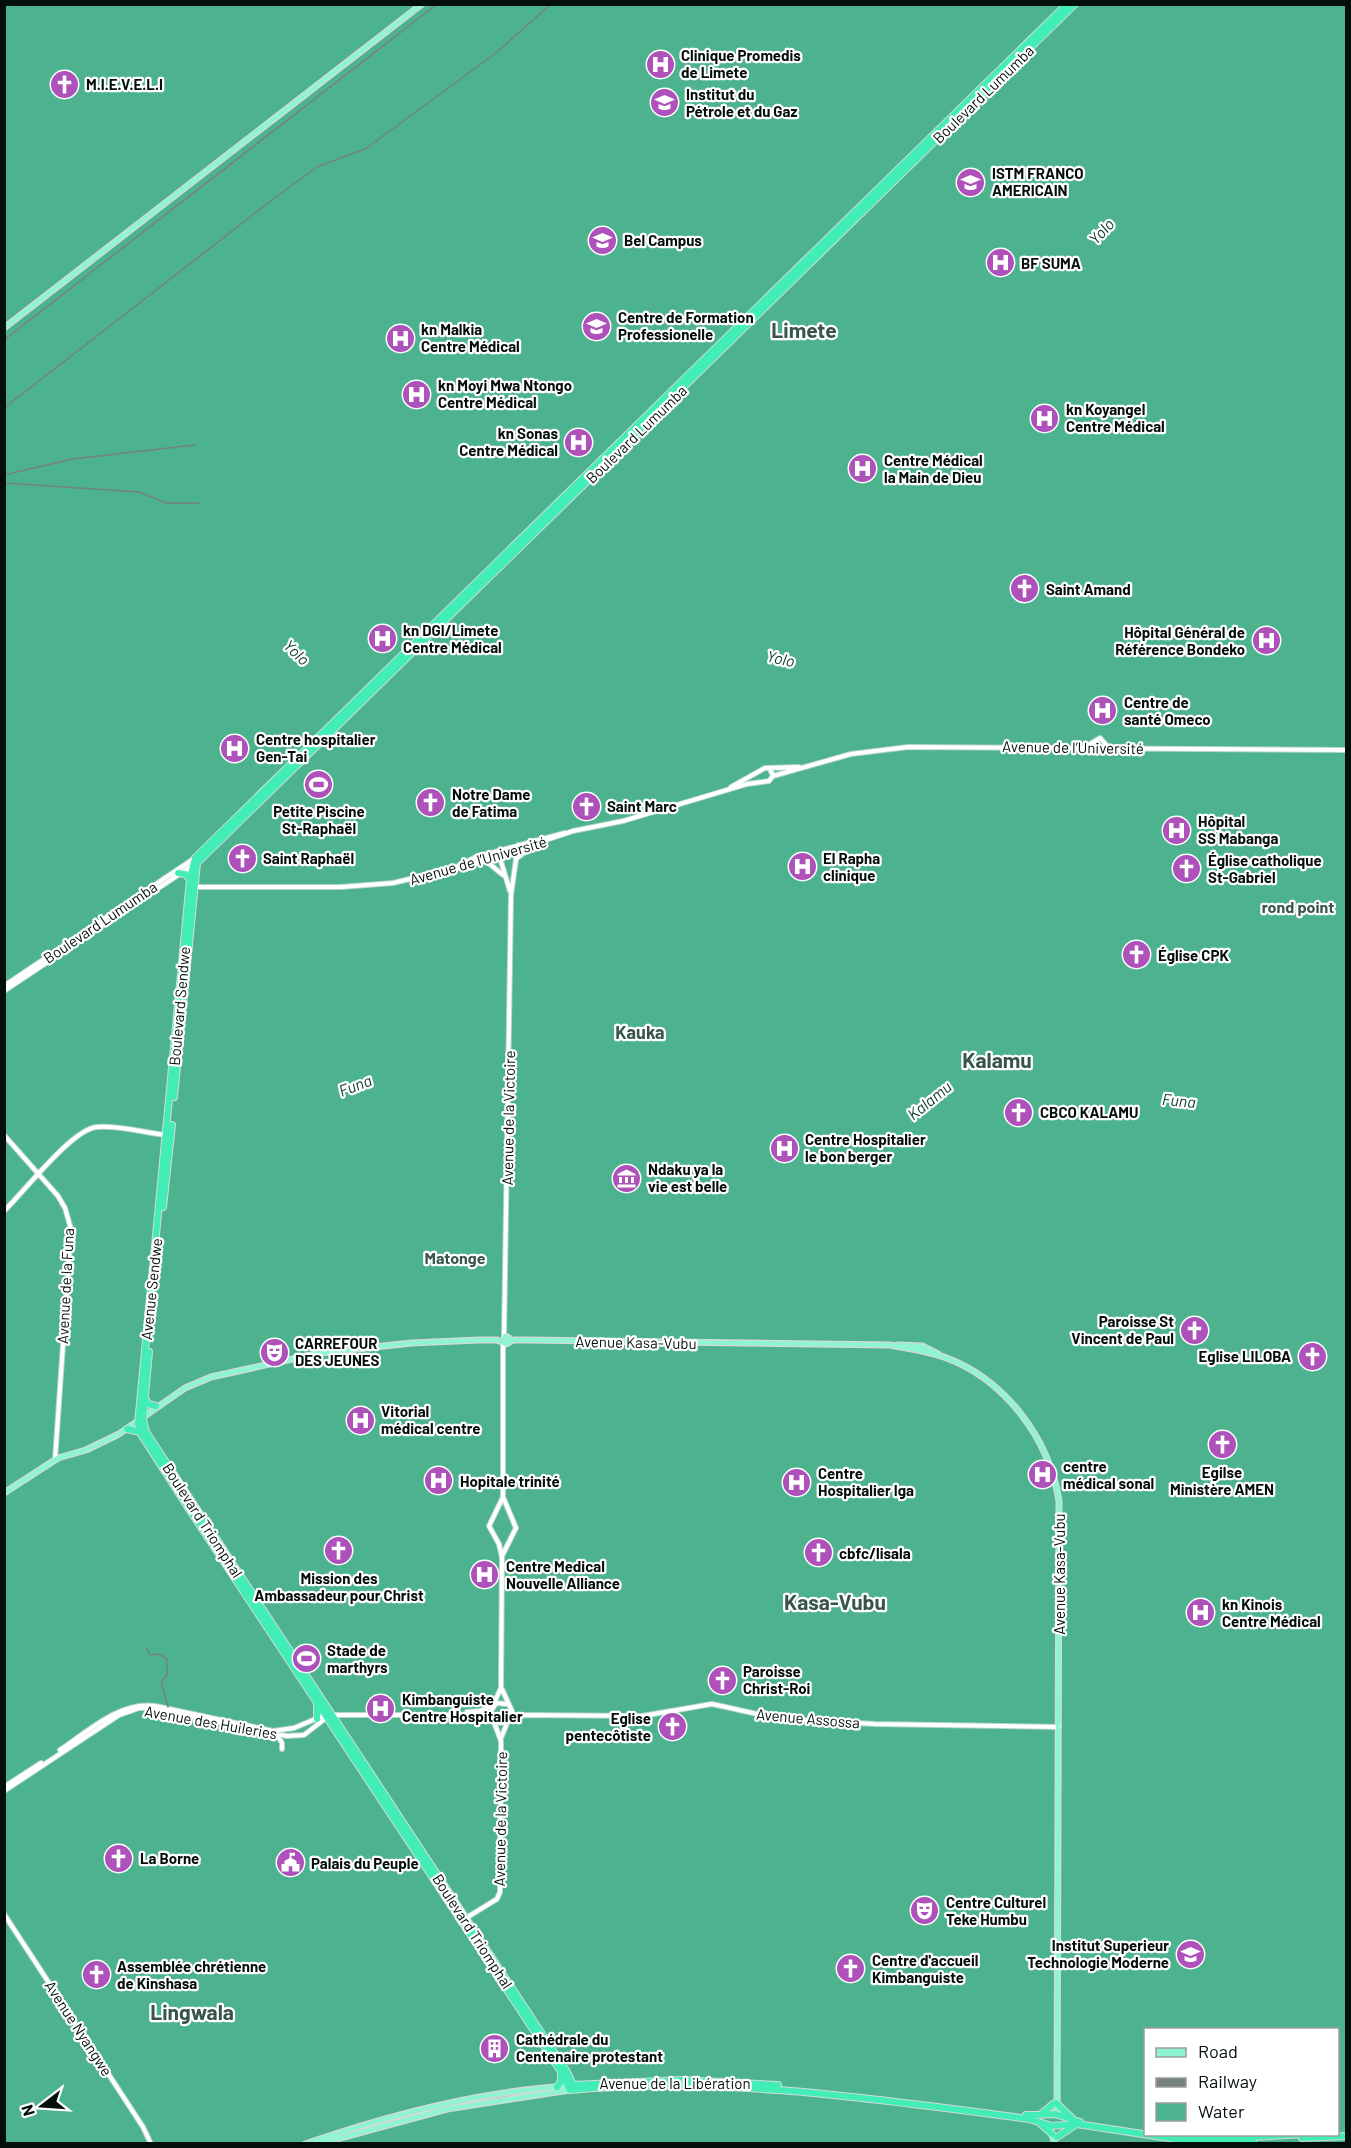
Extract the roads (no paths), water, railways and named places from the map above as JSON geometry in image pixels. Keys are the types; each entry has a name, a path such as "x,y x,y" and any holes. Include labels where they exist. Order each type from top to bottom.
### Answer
{"highway":[{"name":"Boulevard Lumumba","path":"195,862 1067,4"},
{"name":"Boulevard Lumumba","path":"348,712 1075,4"},
{"path":"178,873 192,877 195,862"},
{"name":"Boulevard Sendwe","path":"167,1150 192,877"},
{"name":"Avenue Sendwe","path":"140,1431 167,1150"},
{"name":"Avenue Sendwe","path":"141,1418 145,1398 153,1288"},
{"path":"145,1398 148,1404 159,1405"},
{"name":"Boulevard Triomphal","path":"141,1418 146,1432 328,1715 564,2071 572,2088"},
{"path":"125,1429 140,1431"},
{"name":"Boulevard Triomphal","path":"140,1431 314,1700 328,1715"},
{"path":"314,1700 318,1712 317,1719"},
{"path":"557,2087 564,2071 581,2085"},
{"name":"Avenue de la Libération","path":"572,2088 581,2085 652,2080 748,2082 1144,2131"},
{"name":"Avenue de la Libération","path":"572,2088 682,2085 777,2089 1037,2118"},
{"path":"1055,2101 1061,2111 1078,2123 1055,2139 1037,2118 1046,2112 1055,2101"},
{"name":"Avenue de la Libération","path":"1104,2127 1144,2133"},
{"name":"Avenue de la Libération","path":"1168,2136 1225,2144 1323,2136"},
{"path":"1189,2136 1218,2139 1271,2136"}],"main road":[{"path":"4,328 422,4"},
{"path":"1084,748 1100,738 1109,748"},
{"name":"Avenue de l’Université","path":"192,887 359,886 393,883 482,861 573,831 605,825 763,780 769,781 773,776 802,767 851,754 899,748 1347,750"},
{"name":"Avenue de l’Université","path":"725,791 760,771 802,767"},
{"path":"770,769 773,776"},
{"path":"760,771 763,780"},
{"path":"455,868 476,857 573,831"},
{"path":"517,858 536,845"},
{"path":"511,897 512,875 519,847"},
{"path":"501,850 499,856 511,897"},
{"path":"482,861 491,863 506,877"},
{"name":"Boulevard Lumumba","path":"5,989 195,862"},
{"name":"Boulevard Lumumba","path":"5,989 195,862"},
{"name":"Avenue de la Victoire","path":"503,1497 511,897"},
{"path":"4,1211 79,1134 87,1130 103,1127 169,1135"},
{"name":"Avenue de la Funa","path":"4,1135 40,1175 65,1208 71,1233 55,1460"},
{"name":"Avenue Kasa-Vubu","path":"125,1429 159,1405 199,1382 269,1363 366,1347 457,1340 890,1345 943,1357 971,1371 1009,1399 1037,1439 1051,1470 1060,1521 1053,2120"},
{"path":"890,1345 928,1343"},
{"path":"908,1344 927,1347 943,1357"},
{"path":"935,1352 937,1346"},
{"path":"4,1493 55,1460 86,1450 125,1429"},
{"path":"502,1557 514,1533 516,1523 509,1514 503,1497"},
{"path":"501,1738 512,1714 501,1687 502,1557 489,1526 503,1497"},
{"path":"495,1515 509,1514"},
{"path":"495,1537 510,1537"},
{"path":"501,1687 490,1713 501,1738"},
{"path":"470,1714 499,1702 523,1715"},
{"name":"Avenue Assossa","path":"523,1715 642,1716 712,1704 780,1719 910,1725 1059,1727"},
{"name":"Avenue des Huileries","path":"4,1789 110,1717 134,1706 152,1705 276,1735 304,1735 310,1731"},
{"path":"305,1723 310,1731 328,1715 470,1714 494,1721 508,1721 523,1715"},
{"name":"Avenue des Huileries","path":"262,1731 283,1730 328,1715"},
{"path":"276,1735 282,1743 282,1749"},
{"name":"Avenue de la Victoire","path":"463,1920 497,1899 500,1884 501,1738"},
{"name":"Avenue Nyangwe","path":"4,1914 143,2127 151,2144"},
{"name":"Avenue de la Libération","path":"305,2144 419,2110 557,2087 572,2088"},
{"name":"Avenue de la Libération","path":"318,2144 365,2128 447,2109 572,2088"},
{"path":"1053,2120 1055,2139"}],"water":[{"path":"5,5 1346,5 1346,2143 5,2144"}],"railway":[{"path":"4,340 437,4"},
{"path":"4,408 272,200 317,167 365,149 496,53 551,4"},
{"path":"4,475 72,459 195,445"},
{"path":"4,483 139,492 166,503 199,503"},
{"path":"147,1648 150,1655 158,1654 167,1659 167,1675 161,1682 168,1707"}],"place":[{"name":"Clinique Promedis de Limete","path":"660,64"},
{"name":"M.I.E.V.E.L.I","path":"65,84"},
{"name":"Institut du Pétrole et du Gaz","path":"665,103"},
{"name":"ISTM FRANCO AMERICAIN","path":"971,182"},
{"name":"Bel Campus","path":"603,240"},
{"name":"BF SUMA","path":"1000,263"},
{"name":"Centre de Formation Professionelle","path":"597,326"},
{"name":"kn Malkia Centre Médical","path":"400,338"},
{"name":"kn Moyi Mwa Ntongo Centre Médical","path":"417,394"},
{"name":"kn Koyangel Centre Médical","path":"1045,418"},
{"name":"kn Sonas Centre Médical","path":"579,442"},
{"name":"Centre Médical la Main de Dieu","path":"863,469"},
{"name":"Saint Amand","path":"1025,589"},
{"name":"kn DGI/Limete Centre Médical","path":"382,639"},
{"name":"Hôpital Général de Référence Bondeko","path":"1266,641"},
{"name":"Centre de santé Omeco","path":"1103,711"},
{"name":"Centre hospitalier Gen-Tai","path":"235,748"},
{"name":"Petite Piscine St-Raphaël","path":"319,784"},
{"name":"Notre Dame de Fatima","path":"431,803"},
{"name":"Saint Marc","path":"586,806"},
{"name":"Hôpital SS Mabanga","path":"1177,830"},
{"name":"Saint Raphaël","path":"242,858"},
{"name":"El Rapha clinique","path":"802,867"},
{"name":"Église catholique St-Gabriel","path":"1187,869"},
{"name":"Église CPK","path":"1137,955"},
{"name":"CBCO KALAMU","path":"1019,1112"},
{"name":"Centre Hospitalier le bon berger","path":"784,1148"},
{"name":"Ndaku ya la vie est belle","path":"627,1178"},
{"name":"Paroisse St Vincent de Paul","path":"1195,1330"},
{"name":"CARREFOUR DES JEUNES","path":"274,1352"},
{"name":"Eglise LILOBA","path":"1312,1356"},
{"name":"Vitorial médical centre","path":"360,1420"},
{"name":"Egilse Ministère AMEN","path":"1222,1445"},
{"name":"centre médical sonal","path":"1042,1475"},
{"name":"Hopitale trinité","path":"439,1481"},
{"name":"Centre Hospitalier Iga","path":"797,1482"},
{"name":"Mission des Ambassadeur pour Christ","path":"339,1551"},
{"name":"cbfc/lisala","path":"818,1553"},
{"name":"Centre Medical Nouvelle Alliance","path":"485,1575"},
{"name":"kn Kinois Centre Médical","path":"1201,1613"},
{"name":"Stade de marthyrs","path":"306,1659"},
{"name":"Paroisse Christ-Roi","path":"722,1680"},
{"name":"Kimbanguiste Centre Hospitalier","path":"381,1708"},
{"name":"Eglise pentecôtiste","path":"672,1727"},
{"name":"La Borne","path":"119,1858"},
{"name":"Palais du Peuple","path":"290,1863"},
{"name":"Centre Culturel Teke Humbu","path":"925,1911"},
{"name":"Institut Superieur Technologie Moderne","path":"1190,1954"},
{"name":"Centre d'accueil Kimbanguiste","path":"851,1969"},
{"name":"Assemblée chrétienne de Kinshasa","path":"96,1975"},
{"name":"Cathédrale du Centenaire protestant","path":"495,2048"}],"district":[{"name":"Limete","path":"804,329"},
{"name":"rond point","path":"1298,906"},
{"name":"Kauka","path":"640,1032"},
{"name":"Kalamu","path":"997,1059"},
{"name":"Matonge","path":"455,1257"},
{"name":"Kasa-Vubu","path":"835,1601"},
{"name":"Lingwala","path":"192,2011"}],"water label":[{"name":"Yolo","path":"1101,231"},
{"name":"Yolo","path":"297,652"},
{"name":"Yolo","path":"781,658"},
{"name":"Funa","path":"355,1085"},
{"name":"Funa","path":"1179,1100"}]}
